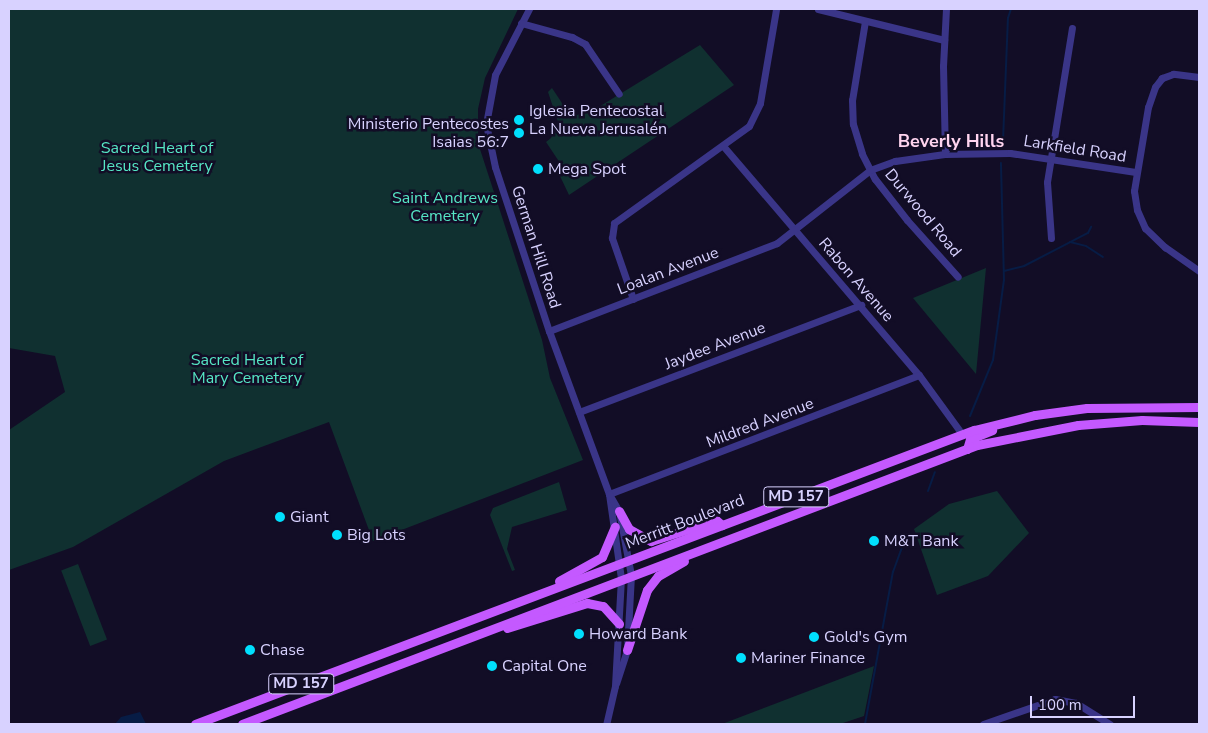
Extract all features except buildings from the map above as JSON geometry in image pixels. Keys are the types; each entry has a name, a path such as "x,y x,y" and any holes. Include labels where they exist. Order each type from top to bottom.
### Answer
{"main road":[{"name":"Merritt Boulevard","path":"195,724 962,434 1013,420 1114,406 1199,407"},
{"path":"967,449 970,439 1013,420"},
{"name":"Merritt Boulevard","path":"242,724 621,578 690,554 930,461 967,449 1078,425 1142,420 1199,422"},
{"path":"930,461 934,456 960,445 962,434"},
{"path":"619,510 629,530 652,541 716,520 722,525"},
{"path":"535,595 602,557 615,527"},
{"path":"627,650 646,590 658,576 684,561 690,554"},
{"path":"505,624 507,629 587,603 603,606 619,624"}],"street":[{"name":"German Hill Road","path":"529,9 495,75 486,124 495,167 549,330 609,494 621,578 615,686"},
{"path":"633,299 612,238 614,223 744,133 757,112 776,9"},
{"path":"818,9 944,40"},
{"path":"945,154 944,40 946,9"},
{"name":"Durwood Road","path":"865,21 854,76 852,112 857,138 870,170 906,220 958,277"},
{"path":"521,23 572,37 585,44 619,94"},
{"path":"1051,238 1047,203 1050,158 1072,28"},
{"path":"1199,77 1179,73 1158,82 1149,101 1136,172 1135,200 1145,228 1165,247 1199,271"},
{"name":"Rabon Avenue","path":"724,147 793,231 860,305 919,375 962,434"},
{"name":"Larkfield Road","path":"793,231 870,170 895,160 945,154 1010,153 1136,172"},
{"name":"Loalan Avenue","path":"549,330 767,248 793,231"},
{"name":"Jaydee Avenue","path":"579,412 860,305"},
{"name":"Mildred Avenue","path":"609,494 919,375"},
{"name":"German Hill Road","path":"606,724 615,686 627,650 631,575 630,559 619,510 609,494"},
{"path":"983,724 1055,699 1076,703 1110,724"}],"green space":[{"path":"9,9 518,9 485,78 478,109 478,143 542,340 550,378 583,460 373,541 329,422 224,461 73,547 9,570 9,430 65,392 55,356 9,348"},
{"path":"700,45 734,85 569,195 559,174 564,169 546,142 551,138 558,122 548,92 552,88 564,106 577,115 597,108"},
{"path":"986,268 976,374 913,298"},
{"path":"559,482 567,510 512,527 507,549 515,570 512,571 490,515 493,508"},
{"path":"997,491 1029,533 988,576 937,595 914,529 949,504"},
{"path":"78,564 107,640 90,646 61,570"},
{"path":"874,666 864,716 840,724 722,724"}],"water":[{"path":"140,712 146,724 115,724 121,717"}],"waterway":[{"path":"1003,141 1008,18 1011,9"},
{"path":"970,416 993,360 1004,280 1001,163"},
{"path":"1004,271 1024,266 1088,233 1091,227"},
{"path":"1070,242 1086,246 1103,257"},
{"path":"928,491 935,472"},
{"path":"865,724 893,572 902,547"}],"place":[{"name":"Iglesia Pentecostal La Nueva Jerusalén","path":"519,120"},
{"name":"Ministerio Pentecostes Isaias 56:7","path":"519,133"},
{"name":"Mega Spot","path":"538,169"},
{"name":"Giant","path":"280,517"},
{"name":"Big Lots","path":"337,535"},
{"name":"M&T Bank","path":"874,541"},
{"name":"Howard Bank","path":"579,634"},
{"name":"Gold's Gym","path":"814,637"},
{"name":"Chase","path":"250,650"},
{"name":"Mariner Finance","path":"741,658"},
{"name":"Capital One","path":"492,666"}],"district":[{"name":"Beverly Hills","path":"951,141"}],"park label":[{"name":"Sacred Heart of Jesus Cemetery","path":"157,157"},
{"name":"Saint Andrews Cemetery","path":"445,207"},
{"name":"Sacred Heart of Mary Cemetery","path":"247,369"}]}
